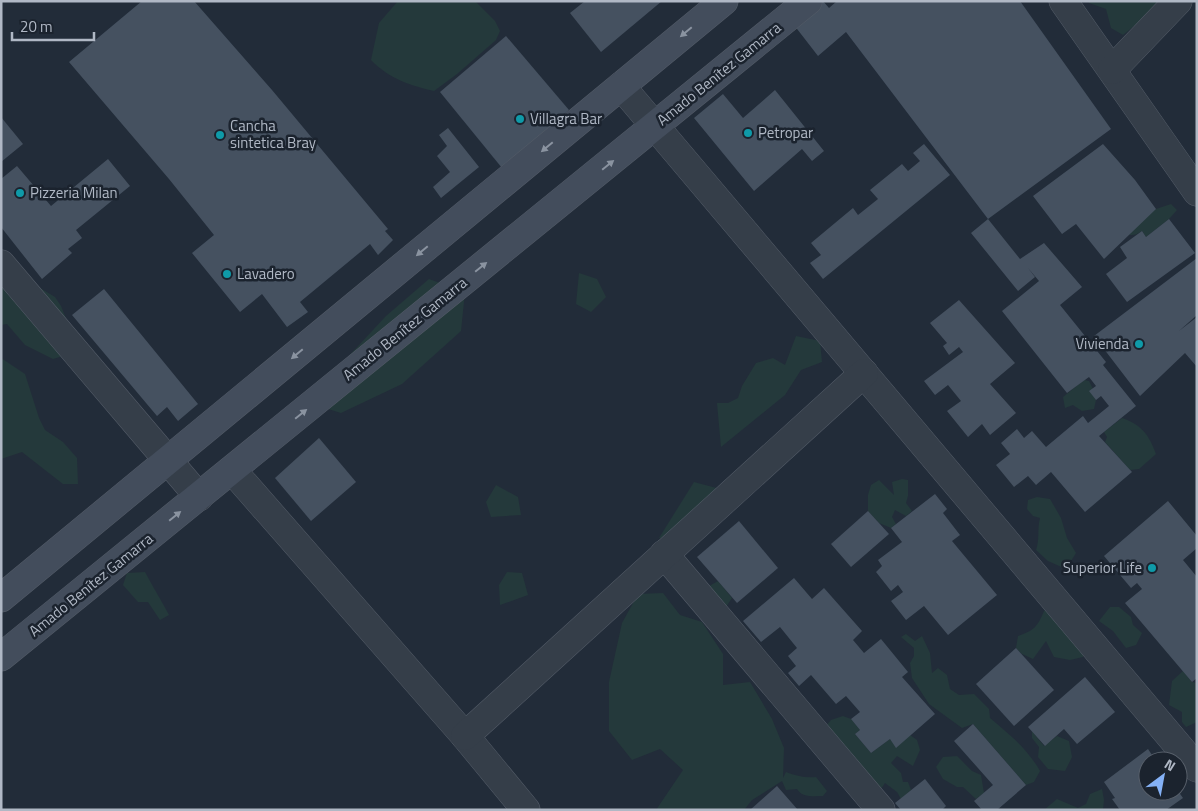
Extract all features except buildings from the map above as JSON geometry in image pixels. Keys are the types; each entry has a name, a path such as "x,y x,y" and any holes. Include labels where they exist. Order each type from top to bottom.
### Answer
{"main road":[{"path":"1,598 724,1"},
{"name":"Amado Benítez Gamarra","path":"1,657 808,1"}],"street":[{"path":"1063,1 1197,192"},
{"path":"1112,70 1178,1"},
{"path":"621,86 1197,768"},
{"path":"1,264 199,497"},
{"path":"464,736 864,373"},
{"path":"232,470 464,736 526,810"},
{"path":"664,554 881,810"}],"green space":[{"path":"398,1 475,1 495,21 500,31 496,40 434,91 417,87 385,72 371,60 379,23"},
{"path":"1089,1 1161,1 1148,15 1123,35 1111,28 1106,9 1089,3"},
{"path":"1137,201 1156,209 1171,204 1177,210 1169,219 1146,237 1142,231 1135,235 1129,235 1118,227"},
{"path":"1,254 35,285 55,297 61,306 72,333 63,356 53,359 25,345 7,324 1,325"},
{"path":"579,273 597,279 606,297 591,312 576,304"},
{"path":"429,279 465,292 461,331 402,384 341,413 306,402 386,316"},
{"path":"796,336 820,341 822,362 801,370 785,395 721,447 717,403 728,403 738,398 742,386 756,363 773,358 785,365"},
{"path":"1,358 25,374 39,418 45,430 63,442 77,458 78,484 63,484 22,452 1,459"},
{"path":"1084,380 1089,381 1093,389 1090,391 1096,400 1094,409 1082,411 1073,405 1065,408 1063,397"},
{"path":"1122,418 1140,427 1151,441 1156,454 1139,469 1130,470 1105,442 1107,437 1104,432"},
{"path":"902,479 908,480 906,503 912,511 906,516 895,510 892,517 896,524 891,528 879,523 868,511 868,495 871,485 879,480 894,495 892,482"},
{"path":"694,482 724,490 694,544 659,538"},
{"path":"496,485 518,497 521,515 491,517 486,502"},
{"path":"1037,497 1050,499 1061,518 1067,538 1076,553 1066,569 1048,561 1036,550 1040,518 1033,516 1027,509 1028,500"},
{"path":"145,572 169,615 160,620 148,602 138,602 123,585 127,573"},
{"path":"507,572 522,573 528,595 500,605 499,585"},
{"path":"718,581 732,598 726,607 704,589"},
{"path":"663,593 680,615 702,622 723,654 723,685 750,682 772,719 784,748 783,778 786,772 793,775 816,777 827,791 823,796 805,795 797,789 786,790 782,781 752,800 744,810 656,810 683,770 660,749 632,760 609,731 609,682 622,623 638,594"},
{"path":"1051,607 1084,649 1083,657 1070,660 1054,657 1046,641 1033,659 1022,654 1016,648 1018,636 1034,628 1044,611"},
{"path":"1110,607 1119,607 1131,617 1133,625 1142,633 1136,645 1126,648 1113,631 1099,621"},
{"path":"906,634 915,641 922,636 930,653 932,673 938,668 947,675 950,689 959,695 974,694 989,709 990,718 1024,749 1040,771 1034,782 1026,785 973,724 962,728 929,704 912,678 910,663 914,656 914,648 901,637"},
{"path":"1183,671 1192,682 1197,683 1197,722 1186,727 1182,722 1182,712 1169,705 1172,681"},
{"path":"843,716 851,719 860,730 855,734 871,753 890,739 896,747 910,735 917,740 920,750 913,766 897,756 891,763 901,773 903,782 908,782 911,790 901,799 897,792 885,783 881,789 850,769 825,727 831,720"},
{"path":"1032,731 1044,746 1057,736 1069,741 1072,757 1065,771 1048,769 1038,757 1039,747 1032,738"},
{"path":"957,756 972,771 981,775 984,793 976,799 963,787 957,787 943,779 936,767 943,757"},
{"path":"1102,789 1103,810 1044,810 1057,799 1078,808 1086,804 1090,794"}],"place":[{"name":"Villagra Bar","path":"520,119"},
{"name":"Petropar","path":"748,133"},
{"name":"Cancha sintetica Bray","path":"220,135"},
{"name":"Pizzeria Milan","path":"20,193"},
{"name":"Lavadero","path":"227,274"},
{"name":"Vivienda","path":"1139,344"},
{"name":"Superior Life","path":"1152,568"}]}
